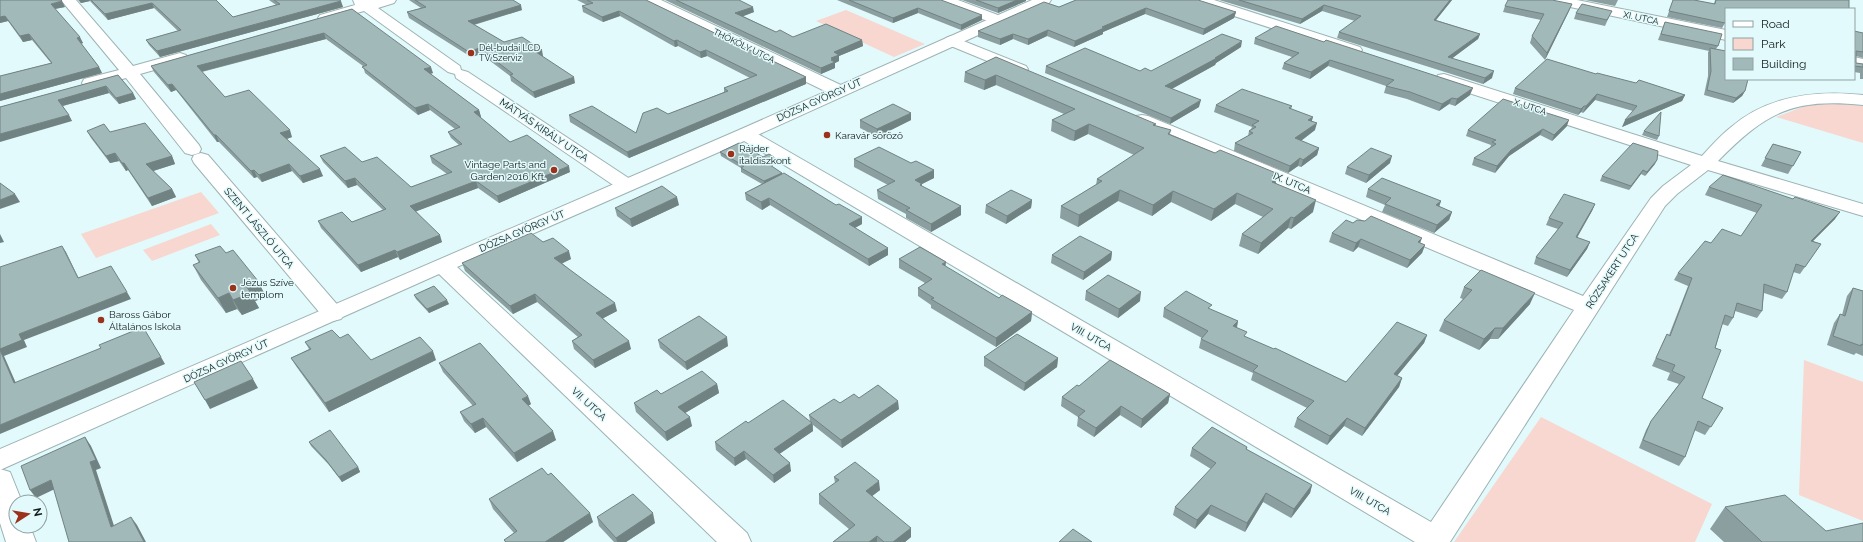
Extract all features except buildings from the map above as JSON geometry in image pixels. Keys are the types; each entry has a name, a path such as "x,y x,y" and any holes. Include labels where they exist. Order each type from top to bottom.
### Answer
{"street":[{"name":"SZENT LÁSZLÓ UTCA","path":"68,0 130,72 196,154 333,314"},
{"path":"313,21 362,3 389,0"},
{"name":"THÖKÖLY UTCA","path":"650,0 839,91"},
{"path":"945,0 998,20"},
{"name":"DÓZSA GYÖRGY ÚT","path":"0,460 442,265 745,134 1044,0"},
{"path":"1199,0 1372,56"},
{"name":"XI. UTCA","path":"1556,0 1725,35"},
{"name":"MÁTYÁS KIRÁLY UTCA","path":"362,3 458,72 626,185"},
{"path":"951,41 1037,76"},
{"path":"76,87 191,55"},
{"name":"X. UTCA","path":"1432,75 1705,163 1863,210"},
{"name":"RÓZSAKERT UTCA","path":"1435,541 1658,202 1670,190 1705,163 1736,131 1764,113 1798,101 1816,98 1834,97 1863,100"},
{"name":"IX. UTCA","path":"1125,113 1588,307"},
{"name":"VIII. UTCA","path":"745,134 1435,541"},
{"name":"VII. UTCA","path":"442,265 736,542"},
{"path":"0,480 21,542"}],"green space":[{"path":"846,10 925,44 894,57 816,21"},
{"path":"1827,102 1863,104 1863,143 1776,117 1808,105"},
{"path":"201,192 219,213 96,258 81,234"},
{"path":"211,224 220,235 152,261 143,250"},
{"path":"1804,360 1863,382 1863,521 1799,495"},
{"path":"1541,417 1712,504 1695,542 1454,542"}],"place":[{"name":"Dél-budai LCD TV Szerviz","path":"471,53"},
{"name":"Karavár söröző","path":"827,135"},
{"name":"Rájder italdiszkont","path":"731,154"},
{"name":"Vintage Parts and Garden 2016 Kft.","path":"554,170"},
{"name":"Jézus Szíve templom","path":"233,288"},
{"name":"Baross Gábor Általános Iskola","path":"101,320"}]}
